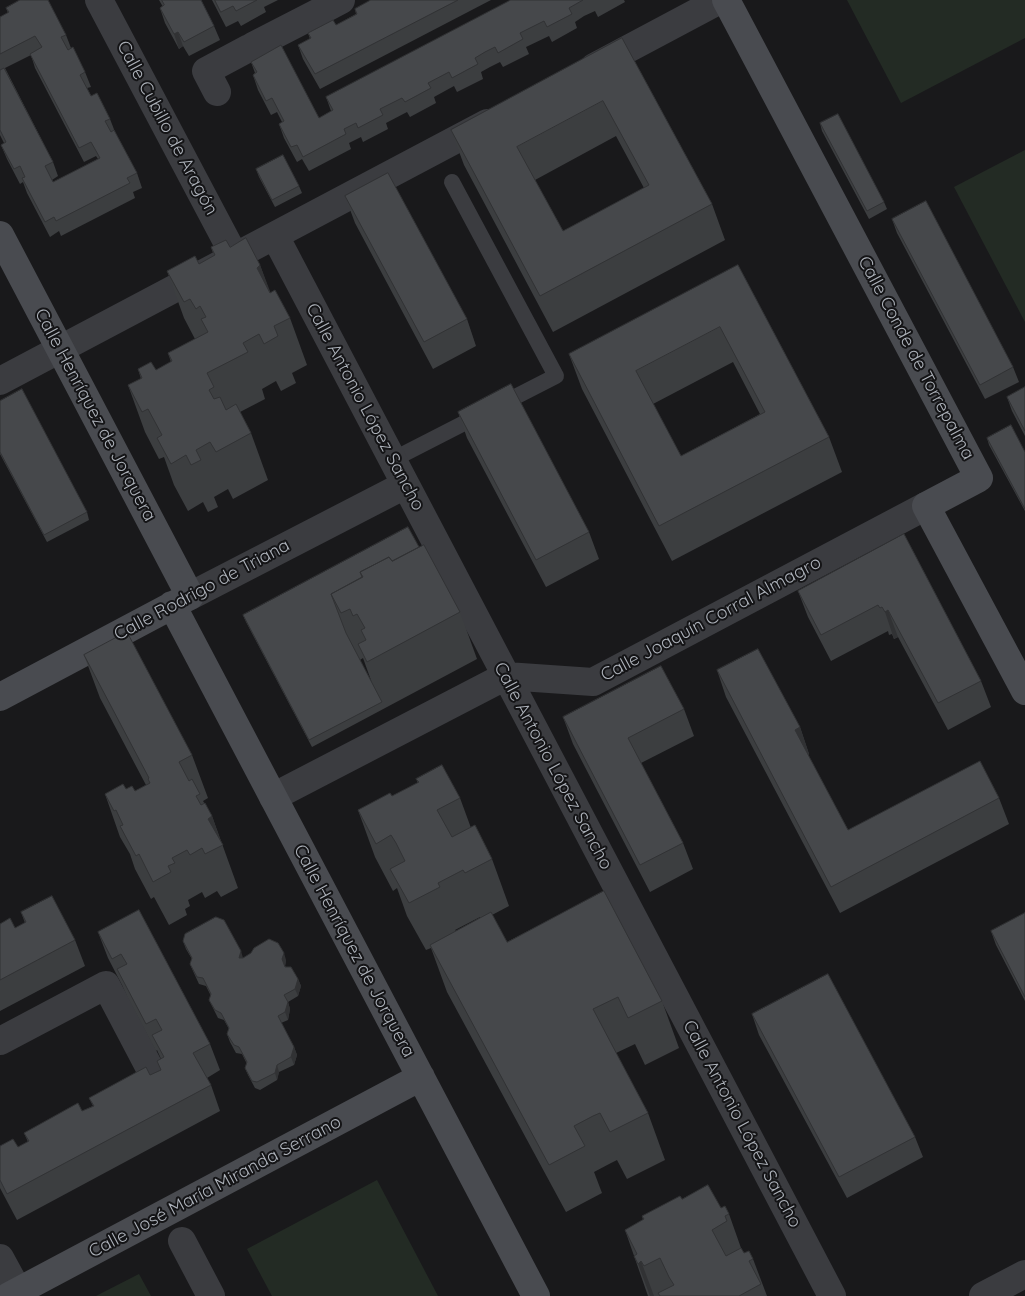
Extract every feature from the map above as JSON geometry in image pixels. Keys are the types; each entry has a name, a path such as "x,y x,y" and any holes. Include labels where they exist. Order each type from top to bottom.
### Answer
{"street":[{"name":"Calle Cubillo de Aragón","path":"99,0 235,257"},
{"path":"574,77 720,0"},
{"name":"Calle Conde de Torrepalma","path":"726,0 979,478 926,506"},
{"path":"217,92 206,71 327,7"},
{"path":"0,381 513,110"},
{"name":"Calle Henríquez de Jorquera","path":"0,235 60,349 273,797 536,1296"},
{"name":"Calle Antonio López Sancho","path":"275,236 832,1296"},
{"name":"Calle Rodrigo de Triana","path":"0,696 405,484"},
{"path":"926,506 1025,691"},
{"name":"Calle Joaquín Corral Almagro","path":"506,676 593,682 926,506"},
{"path":"273,797 506,676"},
{"path":"0,1040 106,984 157,1082 113,1105"},
{"name":"Calle José María Miranda Serrano","path":"13,1294 421,1077"},
{"path":"182,1241 211,1296"},
{"path":"0,1258 13,1294"},
{"path":"984,1296 1025,1274"}],"lane":[{"path":"392,460 556,376 452,182"}],"shaded area":[{"path":"847,0 1025,0 1025,38 901,103"},
{"path":"1025,150 1025,322 954,187"},
{"path":"377,1180 438,1296 272,1296 247,1249"},
{"path":"139,1274 151,1296 96,1296"}],"building":[{"path":"20,0 48,0 66,35 61,37 68,50 73,47 85,72 80,75 91,96 97,93 110,119 105,121 111,132 114,130 137,173 127,178 130,183 56,221 54,217 45,222 22,178 25,177 20,166 14,169 1,145 6,142 0,130 0,70 4,68 53,162 45,166 53,182 100,158 91,142 79,148 30,54 42,47 35,36 0,54 0,17 9,12 6,8"},
{"path":"162,0 201,0 214,26 184,42 178,32 174,34 160,8 164,5"},
{"path":"215,0 257,0 236,11 233,6 221,12"},
{"path":"371,0 458,0 315,74 298,45 311,38 308,33 333,20 336,25 357,14 355,9"},
{"path":"511,0 583,0 569,8 572,14 547,27 544,21 520,33 523,39 498,53 495,47 485,52 475,58 478,64 452,78 449,72 428,83 431,88 405,102 402,98 380,109 383,115 358,128 356,123 344,129 346,134 303,157 297,145 291,147 279,124 284,121 272,98 266,101 253,75 257,72 251,62 281,45 319,118 333,110 326,97"},
{"path":"622,38 712,204 540,296 451,130","holes":["603,101 649,185 563,231 517,147"]},
{"path":"838,114 884,202 867,211 820,123"},
{"path":"283,155 299,186 272,200 256,169"},
{"path":"388,173 467,319 424,342 345,196"},
{"path":"926,201 1013,367 980,385 892,219"},
{"path":"246,238 260,265 257,268 270,293 275,290 290,318 274,326 278,336 264,344 259,334 243,343 248,352 207,373 214,387 209,390 214,399 220,397 226,410 236,404 251,433 216,452 210,442 196,450 201,460 191,465 186,455 171,464 157,438 162,435 148,409 142,412 128,385 142,378 138,369 151,362 156,370 172,361 168,353 208,332 201,319 206,317 200,306 196,309 190,299 184,302 167,271 195,256 199,264 215,255 211,247 226,240 230,247"},
{"path":"738,265 829,437 659,526 569,354","holes":["720,327 765,412 681,456 636,371"]},
{"path":"511,384 589,532 536,560 458,412"},
{"path":"1025,387 1025,431 1007,397"},
{"path":"22,389 87,512 44,535 0,452 0,401"},
{"path":"1011,425 1025,452 1025,509 987,438"},
{"path":"408,527 419,547 392,561 389,557 360,572 362,577 331,594 346,633 382,702 309,740 243,615"},
{"path":"904,534 981,681 938,703 888,610 885,612 878,605 821,635 798,591"},
{"path":"424,545 460,612 367,662 358,644 366,640 361,630 365,628 357,614 353,616 350,609 341,613 331,594 363,577 360,572 389,557 392,561"},
{"path":"127,632 192,755 179,762 189,781 192,779 200,794 196,796 201,805 205,803 212,816 208,819 223,845 205,854 202,848 190,855 187,850 172,858 175,863 168,866 171,872 153,882 139,854 136,856 120,826 123,825 116,810 114,811 105,794 123,784 126,789 132,786 135,791 150,783 149,778 84,655"},
{"path":"758,649 800,727 795,730 848,830 980,761 999,798 831,887 717,670"},
{"path":"661,666 684,709 628,738 683,843 640,865 563,717"},
{"path":"442,765 460,798 437,810 452,837 475,825 492,859 465,873 463,870 438,883 440,887 409,903 390,869 405,861 396,843 391,835 376,844 358,810 390,793 392,796 419,782 416,779"},
{"path":"604,891 662,1001 628,1018 618,997 593,1009 648,1113 610,1132 600,1113 593,1116 574,1126 585,1146 549,1165 430,945 491,912 507,942"},
{"path":"52,896 75,940 0,980 0,924 10,918 15,928 26,922 21,912"},
{"path":"139,910 210,1044 193,1053 211,1085 7,1194 0,1180 0,1146 13,1139 18,1147 29,1141 24,1133 78,1103 82,1111 94,1106 89,1098 146,1067 150,1075 161,1070 157,1061 164,1057 152,1035 162,1030 156,1019 146,1024 117,969 127,964 121,954 112,959 98,932"},
{"path":"1025,913 1025,997 991,931"},
{"path":"216,917 224,920 241,951 239,958 243,958 251,953 254,948 269,939 278,943 284,953 282,959 285,967 291,967 298,979 295,989 284,995 288,1002 285,1012 278,1016 294,1047 291,1057 277,1065 275,1073 257,1082 252,1081 245,1068 247,1062 239,1047 234,1045 227,1034 229,1028 221,1013 215,1010 209,1000 211,994 203,978 197,977 190,964 192,958 183,941 185,934"},
{"path":"828,974 915,1137 839,1177 752,1014"},
{"path":"708,1185 721,1208 725,1206 729,1214 725,1216 727,1221 712,1230 726,1256 741,1248 744,1253 749,1251 753,1259 749,1261 761,1284 739,1296 660,1296 658,1293 674,1285 660,1258 644,1266 641,1261 638,1264 634,1256 637,1254 625,1230 644,1219 642,1216 680,1196 682,1199"}]}
